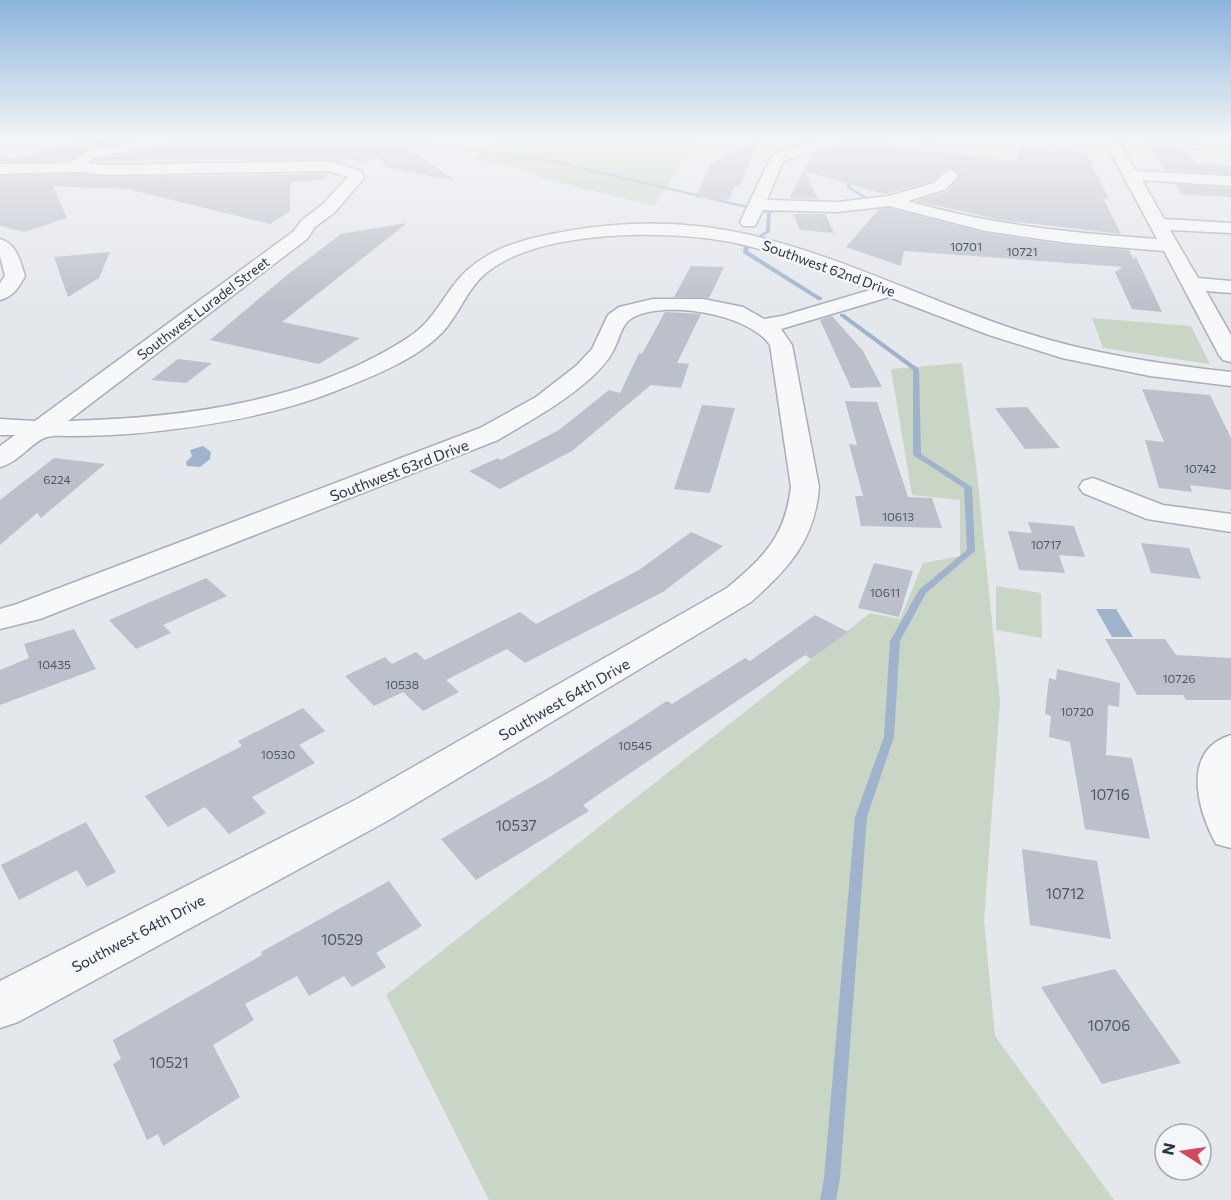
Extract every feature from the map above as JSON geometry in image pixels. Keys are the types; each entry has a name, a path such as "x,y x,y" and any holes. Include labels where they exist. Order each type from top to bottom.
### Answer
{"street":[{"name":"Southwest Luradel Street","path":"0,459 301,235 308,224 329,208 342,194"},
{"path":"743,239 761,194"},
{"path":"756,205 838,207 890,201 913,194"},
{"path":"1143,194 1231,355"},
{"path":"890,201 941,216 1008,230 1084,240 1172,246"},
{"path":"1160,224 1231,228"},
{"name":"Southwest 62nd Drive","path":"0,427 105,428 184,420 260,405 333,383 387,360 414,344 444,319 459,292 476,271 490,260 537,243 579,235 635,230 688,231 743,239 794,254 1006,334 1072,353 1136,367 1231,379"},
{"path":"0,245 9,254 15,276 10,285 0,294"},
{"path":"1192,284 1231,287"},
{"path":"761,326 796,319 891,290"},
{"name":"Southwest 63rd Drive","path":"0,619 28,612 489,434 545,402 584,371 602,351 616,320 627,312 653,305 703,305 735,312 761,326"},
{"name":"Southwest 64th Drive","path":"0,1006 372,810 739,595 777,561 799,526 804,509 805,487 781,345 772,332 761,326"},
{"path":"1093,488 1157,513 1231,523"},
{"path":"1231,749 1218,767 1218,786 1231,832"}],"green space":[{"path":"606,194 662,194 654,206"},
{"path":"1092,318 1191,326 1210,364 1103,348"},
{"path":"962,363 977,473 1000,701 984,921 995,1036 1114,1200 489,1200 386,995 870,613 900,619 923,563 960,556 960,500 912,495 891,369"},
{"path":"996,586 1041,593 1042,638 996,630"}],"water":[{"path":"203,446 211,452 210,459 200,467 187,466 186,462 192,456 190,450"},
{"path":"1096,609 1116,609 1133,637 1112,637"}],"building":[{"path":"0,194 56,194 67,218 25,232 0,226"},
{"path":"147,194 290,194 290,211 270,224"},
{"path":"697,194 731,194 729,200 695,198"},
{"path":"792,194 816,194 818,199 790,198"},
{"path":"938,194 1106,194 1109,199 1103,198 1121,234 1001,220 916,201"},
{"path":"1181,194 1231,194 1231,197"},
{"path":"889,208 985,233 1067,245 1129,250 1133,259 1136,257 1162,312 1132,309 1115,272 1123,267 904,251 901,266 846,247 879,209"},
{"path":"793,214 825,214 834,233 800,230"},
{"path":"407,223 282,322 360,338 319,364 210,340 287,275 341,234"},
{"path":"110,252 99,278 68,297 54,257"},
{"path":"691,266 724,267 709,298 674,297"},
{"path":"665,312 701,314 677,363 689,364 681,388 651,385 572,451 500,489 469,471 498,458 501,460 559,430 609,390 620,393 639,353 642,354"},
{"path":"832,316 863,351 882,387 851,388 820,320"},
{"path":"178,359 212,363 186,383 151,380"},
{"path":"1142,389 1210,395 1231,438 1231,490 1190,485 1192,492 1159,488 1145,440 1164,442"},
{"path":"845,401 877,402 908,497 932,498 942,528 861,526 855,496 863,496 849,444 857,445"},
{"path":"702,405 735,408 710,493 674,489"},
{"path":"1027,407 1060,448 1025,449 995,408"},
{"path":"54,458 105,464 41,518 37,513 0,545 0,500"},
{"path":"1028,522 1074,526 1085,557 1059,555 1065,573 1019,570 1008,531 1032,533"},
{"path":"691,532 723,546 663,592 525,663 507,649 446,680 459,692 423,711 403,692 374,706 345,676 385,657 392,664 416,652 425,660 520,612 536,624 639,570"},
{"path":"1141,543 1189,548 1201,579 1151,573"},
{"path":"874,563 913,571 899,617 858,608"},
{"path":"206,578 227,596 163,625 171,633 136,649 109,620"},
{"path":"815,615 848,632 811,659 805,655 583,805 589,811 476,880 441,839 548,778 667,701 672,704 745,658 750,661"},
{"path":"74,629 96,669 0,705 0,670 29,658 24,644"},
{"path":"1105,639 1165,639 1176,655 1231,658 1231,700 1186,700 1183,695 1137,695"},
{"path":"1057,669 1120,683 1119,707 1108,705 1106,755 1132,758 1150,839 1085,829 1070,742 1049,737 1051,716 1045,714 1049,678 1056,680"},
{"path":"303,708 325,731 299,745 315,763 252,797 266,813 229,834 205,807 168,827 145,796 242,746 238,741"},
{"path":"86,822 116,872 87,887 77,870 19,900 1,865"},
{"path":"1022,849 1097,861 1111,939 1030,925"},
{"path":"389,881 422,926 376,953 386,967 352,987 344,976 309,996 297,976 245,1004 254,1020 213,1045 240,1097 163,1146 158,1134 147,1140 113,1064 121,1059 113,1040 262,955 261,952"},
{"path":"1115,969 1181,1063 1102,1084 1041,987"}],"waterway":[{"path":"692,194 769,212"},
{"path":"856,201 867,198 860,194"},
{"path":"769,212 788,210"},
{"path":"760,237 768,232 769,212"},
{"path":"746,246 745,252 820,299"},
{"path":"828,1200 832,1178 861,817 889,737 895,641 922,592 971,551 968,487 917,455 916,369 842,315"}]}
